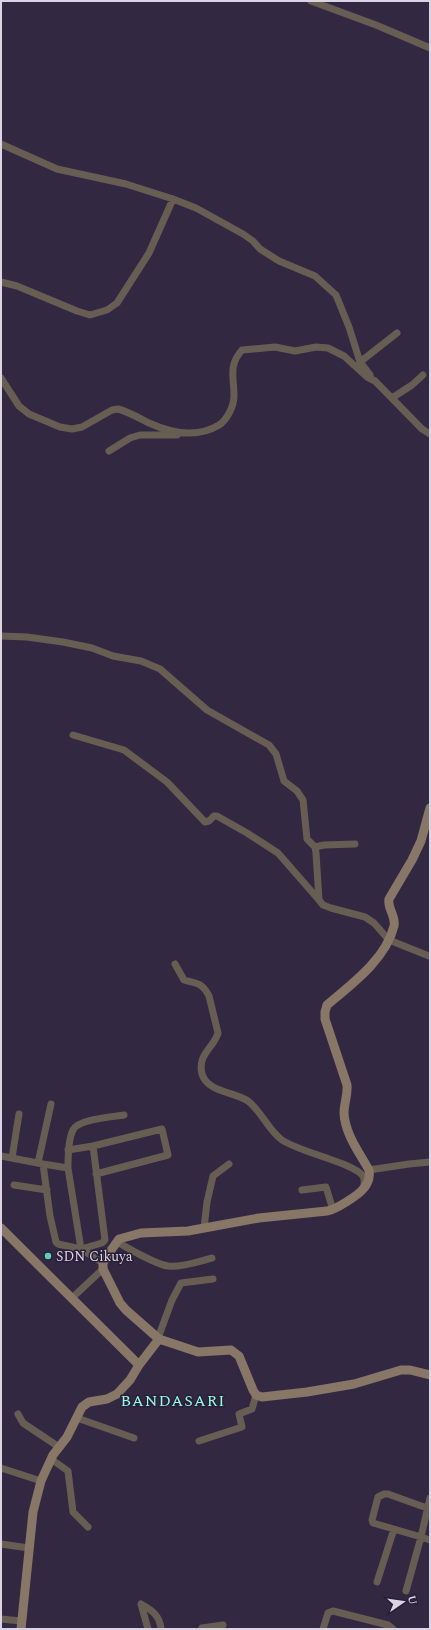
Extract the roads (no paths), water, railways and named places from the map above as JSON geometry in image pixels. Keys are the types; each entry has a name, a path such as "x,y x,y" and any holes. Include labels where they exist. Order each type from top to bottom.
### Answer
{"street":[{"path":"310,1 376,25 430,48"},
{"path":"1,144 57,169 126,184 196,208 243,234 253,241 260,249 279,261 309,273 322,281 339,300 360,362 375,381 422,429 430,434"},
{"path":"1,282 16,286 90,315 108,310 116,303 149,253 173,199"},
{"path":"360,362 397,333"},
{"path":"109,451 130,438 140,435 197,433 210,429 224,421 234,399 232,373 233,364 236,357 242,350 270,347 288,348 295,351 316,347 328,348 337,351 367,377 375,381"},
{"path":"392,398 412,385 422,375"},
{"path":"1,378 20,406 29,414 56,426 75,429 112,410 118,409 159,427 183,434"},
{"path":"1,636 27,637 90,647 111,656 141,661 160,669 207,710 272,748 276,754 284,781 297,791 303,800 307,839 315,847 319,900"},
{"path":"73,734 124,750 166,782 205,822 210,821 214,816 217,816 278,853 324,904 331,908 364,917 374,923 389,940 429,956"},
{"path":"72,1298 103,1266 117,1242 125,1236 140,1233 188,1231 259,1218 333,1210 363,1190 370,1176 369,1170 347,1131 344,1113 348,1092 347,1085 325,1018 325,1012 327,1005 372,964 389,940 394,922 388,903 389,899 418,847 430,808"},
{"path":"315,847 324,844 355,844"},
{"path":"175,964 184,980 199,983 209,996 218,1033 202,1059 202,1075 210,1084 223,1091 247,1100 283,1140 293,1146 344,1165 360,1173 364,1178 363,1190"},
{"path":"52,1104 40,1163 47,1190 56,1242 58,1244 81,1249 103,1266 120,1303 126,1310 159,1338 198,1352 231,1350 239,1356 250,1385 256,1395 262,1397 323,1390 354,1384 401,1370 419,1371 430,1375"},
{"path":"12,1158 19,1114"},
{"path":"81,1249 68,1168 68,1150 73,1129 87,1121 124,1115"},
{"path":"68,1150 93,1146 162,1128 168,1155 96,1174"},
{"path":"81,1249 102,1243 105,1240 93,1146"},
{"path":"1,1156 68,1168"},
{"path":"369,1170 430,1162"},
{"path":"204,1228 207,1202 213,1176 230,1164"},
{"path":"14,1185 47,1190"},
{"path":"302,1190 326,1187 333,1210"},
{"path":"1,1228 139,1365"},
{"path":"117,1242 138,1254 167,1266 186,1264 212,1258"},
{"path":"1,1619 21,1625 33,1512 41,1481 51,1459 67,1437 82,1407 87,1403 107,1399 117,1394 130,1380 159,1338 172,1300 181,1284 213,1279"},
{"path":"199,1441 242,1427 240,1414 252,1409 256,1395"},
{"path":"18,1414 23,1423 60,1447"},
{"path":"77,1418 134,1438"},
{"path":"51,1459 68,1471 73,1512 88,1527"},
{"path":"1,1468 41,1481"},
{"path":"427,1508 395,1496 384,1494 378,1497 372,1520 373,1523 430,1540"},
{"path":"406,1591 430,1498"},
{"path":"377,1582 388,1552 394,1529"},
{"path":"1,1546 29,1548"},
{"path":"148,1629 141,1604 157,1615 161,1629"},
{"path":"323,1629 328,1613 333,1611 388,1625 393,1629"},
{"path":"202,1628 214,1628 223,1625"}],"place":[{"name":"SDN Cikuya","path":"48,1256"}],"district":[{"name":"BANDASARI","path":"173,1400"}]}
